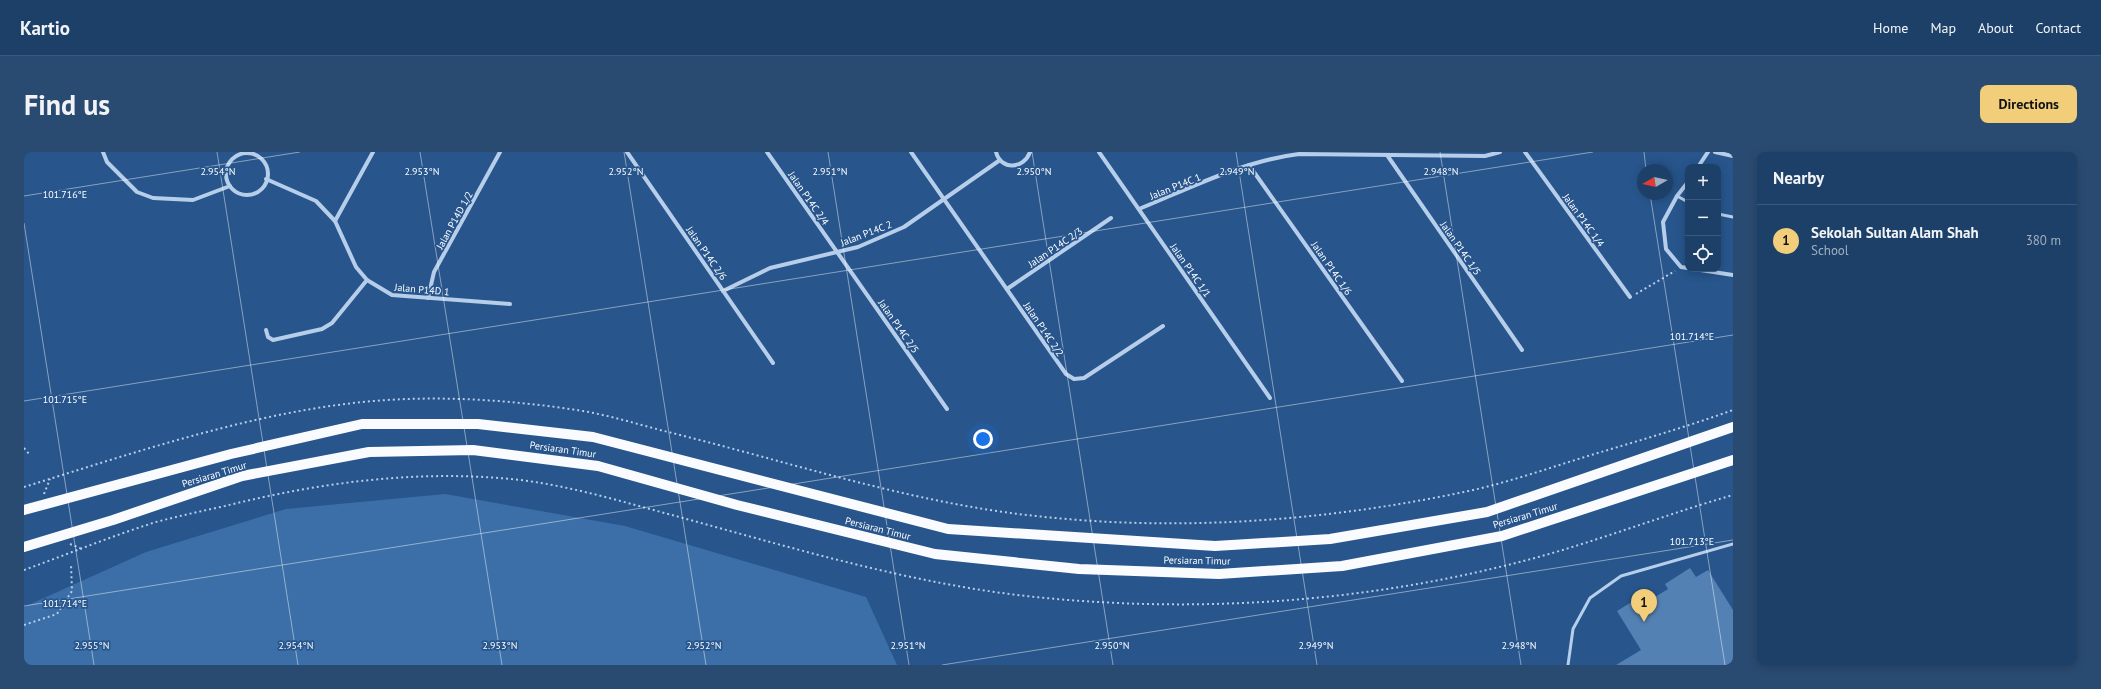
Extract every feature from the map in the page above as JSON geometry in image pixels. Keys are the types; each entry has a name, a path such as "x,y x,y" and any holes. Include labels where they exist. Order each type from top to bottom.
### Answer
{"main road":[{"name":"Persiaran Timur","path":"24,510 231,454 362,424 478,424 593,437 948,529 1215,546 1330,539 1486,512 1733,428"},
{"name":"Persiaran Timur","path":"24,547 113,520 242,476 369,452 473,450 598,466 737,505 935,554 1079,569 1219,574 1342,566 1502,536 1733,460"}],"street":[{"path":"335,221 373,152"},
{"name":"Jalan P14D 1/2","path":"428,298 434,272 500,152"},
{"name":"Jalan P14C 2/6","path":"627,152 773,363"},
{"name":"Jalan P14C 2/4","path":"767,152 838,252"},
{"name":"Jalan P14C 2/2","path":"911,152 1066,374 1074,379 1084,378 1163,326"},
{"path":"996,152 1004,164 1015,166 1025,162 1030,152"},
{"name":"Jalan P14C 1/1","path":"1099,152 1270,398"},
{"name":"Jalan P14C 1","path":"1139,209 1250,165 1276,157 1299,154 1485,156 1500,152"},
{"name":"Jalan P14C 1/4","path":"1525,152 1630,297"},
{"path":"1700,164 1708,152"},
{"path":"1715,152 1733,156"},
{"path":"104,153 107,162 137,192 153,198 193,200 230,186"},
{"path":"242,153 257,154 265,164 267,170 266,179 260,189 248,195 235,191 230,186 226,173 230,160 242,153"},
{"name":"Jalan P14C 1/5","path":"1387,155 1522,350"},
{"name":"Jalan P14C 2","path":"723,291 770,268 858,247 904,227 1000,160"},
{"name":"Jalan P14C 1/6","path":"1250,165 1402,381"},
{"name":"Jalan P14D 1","path":"266,179 316,201 335,221 356,267 367,280 392,295 510,304"},
{"path":"1685,186 1677,196 1663,222 1666,249 1681,267 1733,275"},
{"name":"Jalan P14C 2/3","path":"1007,288 1111,218"},
{"name":"Jalan P14C 2/5","path":"838,252 947,409"},
{"path":"266,330 268,337 274,340 322,329 332,322 367,280"}],"lane":[{"path":"1677,196 1685,200"},
{"path":"1721,215 1733,217"},
{"path":"1568,665 1573,629 1590,598 1621,576 1733,544"}],"path":[{"path":"1630,297 1681,267"},
{"path":"24,487 189,437 263,418 357,403 409,398 495,400 586,412 750,452 896,491 975,508 1037,517 1156,524 1252,521 1319,515 1467,492 1536,472 1733,410"},
{"path":"24,448 30,455"},
{"path":"24,625 57,614 72,591 71,564"}],"shaded area":[{"path":"445,494 625,526 866,597 897,665 24,665 24,607 146,552 286,509"}],"building":[{"path":"1690,568 1696,577 1708,570 1733,610 1733,661 1727,665 1616,665 1641,650 1617,611 1643,595 1647,602 1668,589 1665,584"}],"place":[{"name":"Sekolah Sultan Alam Shah","path":"1644,622"}]}
